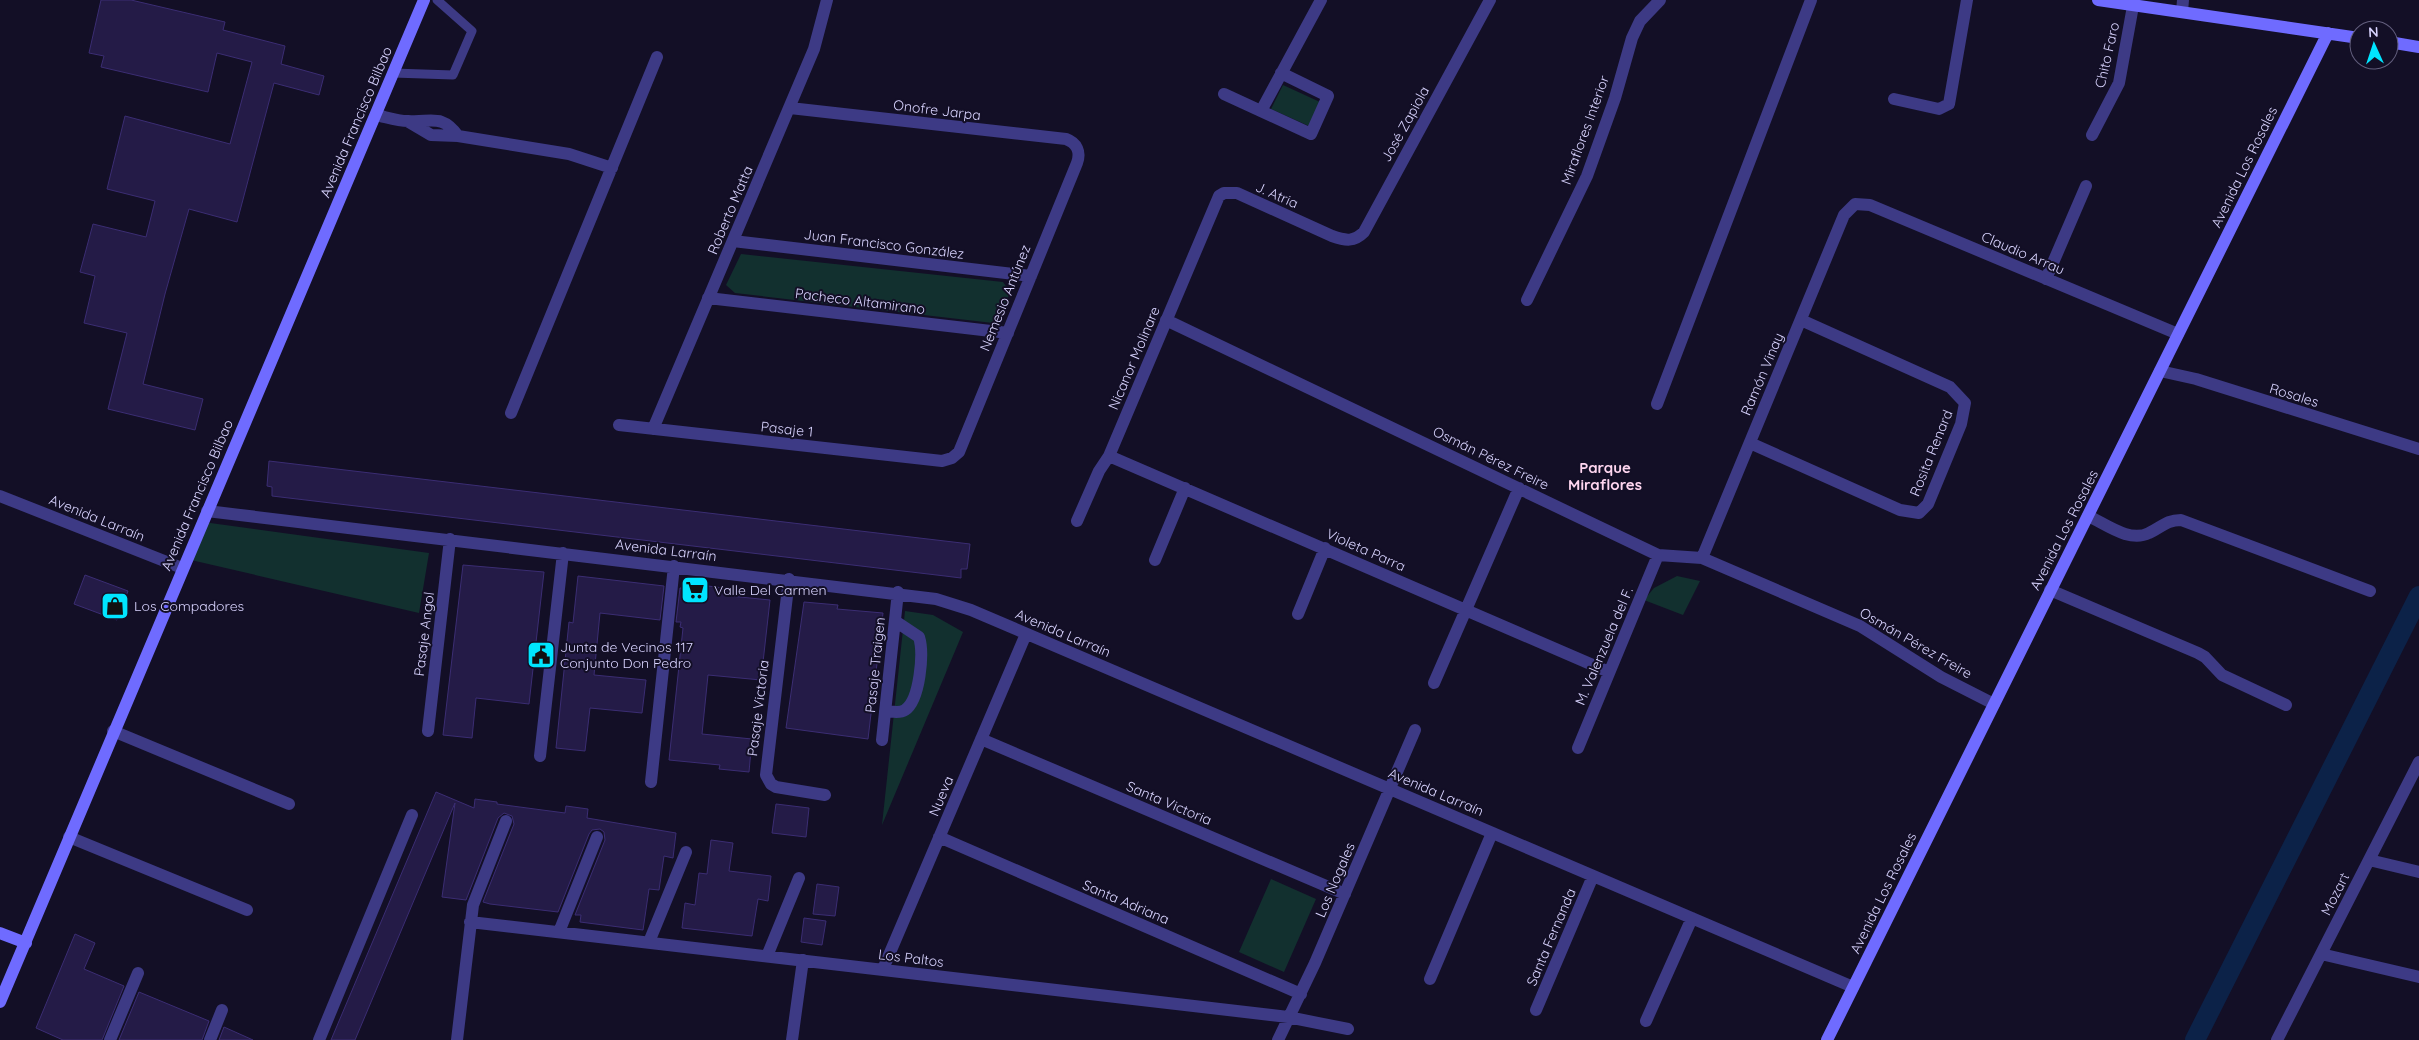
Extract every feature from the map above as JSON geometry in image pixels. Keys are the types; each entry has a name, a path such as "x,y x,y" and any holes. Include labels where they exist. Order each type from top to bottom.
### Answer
{"main road":[{"name":"Avenida Francisco Bilbao","path":"0,1002 206,511 424,0"},
{"path":"2098,0 2133,6 2183,6 2349,36"},
{"name":"Avenida Los Rosales","path":"1827,1040 2328,33"},
{"path":"2399,44 2419,47"},
{"path":"0,933 26,943"}],"street":[{"name":"Roberto Matta","path":"653,429 814,49 827,0"},
{"path":"1261,111 1321,0"},
{"name":"José Zapiola","path":"1332,236 1351,240 1358,238 1364,232 1490,0"},
{"name":"Miraflores Interior","path":"1526,300 1587,176 1615,98 1632,38 1640,21 1660,0"},
{"path":"1657,404 1812,0"},
{"path":"1894,99 1939,109 1946,107 1950,100 1967,0"},
{"name":"Chito Faro","path":"2092,135 2119,83 2133,6"},
{"path":"511,413 658,58"},
{"path":"1224,94 1311,134 1328,96 1282,73"},
{"name":"Onofre Jarpa","path":"790,108 1066,140 1078,147"},
{"path":"376,115 409,122 431,135 458,136 569,154 612,168"},
{"name":"Nemesio Antúnez","path":"952,458 961,447 1079,158 1078,147"},
{"path":"2046,279 2086,186"},
{"name":"J. Atria","path":"1214,204 1219,196 1224,193 1236,193 1332,236"},
{"name":"Nicanor Molinare","path":"1077,521 1099,471 1109,456 1214,204"},
{"name":"Claudio Arrau","path":"1855,204 1870,205 2178,334"},
{"name":"Ramón Vinay","path":"1702,558 1844,216 1855,204"},
{"name":"Juan Francisco González","path":"733,241 1031,276"},
{"name":"Pacheco Altamirano","path":"708,298 1008,333"},
{"name":"Osmán Pérez Freire","path":"1166,320 1658,555 1702,558 1860,626 1941,677 1994,704"},
{"name":"Rosita Renard","path":"1750,442 1900,510 1919,513 1928,504 1954,442 1965,412 1965,403 1950,387 1801,320"},
{"name":"Rosales","path":"2160,371 2196,380 2419,449"},
{"name":"Pasaje 1","path":"619,425 937,461 952,458"},
{"name":"Violeta Parra","path":"1109,456 1610,672"},
{"path":"1155,560 1184,488"},
{"path":"1434,683 1519,488"},
{"name":"Avenida Larraín","path":"0,496 182,568"},
{"name":"Avenida Larraín","path":"206,511 898,592 954,604 1390,788 1853,987"},
{"path":"2088,516 2132,536 2150,533 2169,521 2181,520 2370,592"},
{"name":"Pasaje Angol","path":"428,731 450,540"},
{"path":"1298,614 1325,548"},
{"path":"540,756 564,553"},
{"name":"M. Valenzuela del F.","path":"1578,748 1658,555"},
{"path":"651,782 674,566"},
{"name":"Pasaje Victoria","path":"789,580 766,775 771,784 776,787 825,795"},
{"path":"2050,590 2198,653 2205,657 2222,675 2286,705"},
{"name":"Pasaje Traigen","path":"882,740 898,592"},
{"path":"885,711 901,712 907,709 919,681 921,666 919,637 895,621"},
{"name":"Nueva","path":"883,969 1026,634"},
{"name":"Los Nogales","path":"1278,1040 1346,894 1415,730"},
{"path":"113,731 289,804"},
{"name":"Santa Victoria","path":"981,739 1346,894"},
{"name":"Mozart","path":"2277,1040 2418,768"},
{"path":"319,1040 412,815"},
{"path":"457,1040 473,905 506,821"},
{"path":"1430,979 1492,833"},
{"path":"69,837 247,910"},
{"path":"559,932 597,837"},
{"name":"Santa Adriana","path":"940,837 1300,994"},
{"path":"649,942 686,852"},
{"path":"2369,860 2419,872"},
{"name":"Santa Fernanda","path":"1536,1010 1593,876"},
{"path":"767,956 799,878"},
{"path":"1646,1021 1692,918"},
{"name":"Los Paltos","path":"470,922 1288,1017 1348,1029"},
{"path":"2321,954 2419,977"},
{"path":"792,1040 803,960"},
{"path":"110,1040 138,973"},
{"path":"210,1040 222,1010"}],"lane":[{"path":"393,73 454,75 472,31 437,0"}],"green space":[{"path":"1283,85 1320,102 1309,126 1271,109"},
{"path":"741,254 1003,282 1010,292 1000,319 993,323 735,293 726,285"},
{"path":"203,522 429,553 419,613 191,560"},
{"path":"1677,576 1700,581 1683,615 1644,600 1654,588"},
{"path":"905,611 933,615 963,632 882,825"},
{"path":"1271,879 1316,899 1284,972 1239,952"}],"building":[{"path":"101,0 131,0 225,22 223,30 285,46 281,64 324,76 319,95 274,83 237,222 189,209 165,294 143,384 203,399 195,430 108,409 127,333 84,323 95,276 80,272 93,224 146,237 155,201 107,189 125,116 230,144 252,62 217,53 208,92 101,67 104,56 89,53"},
{"path":"269,461 970,544 967,569 961,569 961,578 272,496 272,487 267,486"},
{"path":"463,565 544,572 529,704 476,698 472,738 443,735"},
{"path":"85,575 128,591 117,620 74,604"},
{"path":"578,576 664,586 660,620 600,613 594,675 646,680 642,713 590,708 585,751 556,748 569,622 573,623"},
{"path":"685,583 731,589 730,596 770,600 761,680 708,675 702,734 752,739 749,772 719,769 720,765 669,760 683,628 680,627 681,622 676,622 680,588 685,588"},
{"path":"804,602 838,605 837,609 883,613 868,739 786,728"},
{"path":"436,792 474,808 475,799 497,802 497,804 565,813 566,806 588,809 587,818 676,833 673,858 664,856 659,890 649,889 643,930 580,922 581,915 575,915 605,840 604,832 600,829 592,830 589,834 558,912 490,904 483,902 514,824 512,816 504,813 498,818 466,900 442,897 455,803 355,1040 331,1040"},
{"path":"776,804 809,808 806,837 772,833"},
{"path":"711,840 733,843 729,871 771,876 768,901 758,899 752,936 682,928 685,903 695,905 699,873 707,874"},
{"path":"817,884 839,887 835,916 813,914"},
{"path":"804,918 826,921 822,945 801,942"},
{"path":"75,934 95,943 84,969 124,986 102,1040 63,1040 36,1028"},
{"path":"139,992 209,1021 202,1040 119,1040"},
{"path":"224,1027 253,1040 219,1040"}],"waterway":[{"path":"2195,1040 2419,596"}],"place":[{"name":"Valle Del Carmen","path":"695,590"},
{"name":"Los Compadores","path":"115,606"},
{"name":"Junta de Vecinos 117 Conjunto Don Pedro","path":"541,655"}],"district":[{"name":"Parque Miraflores","path":"1605,476"}]}
